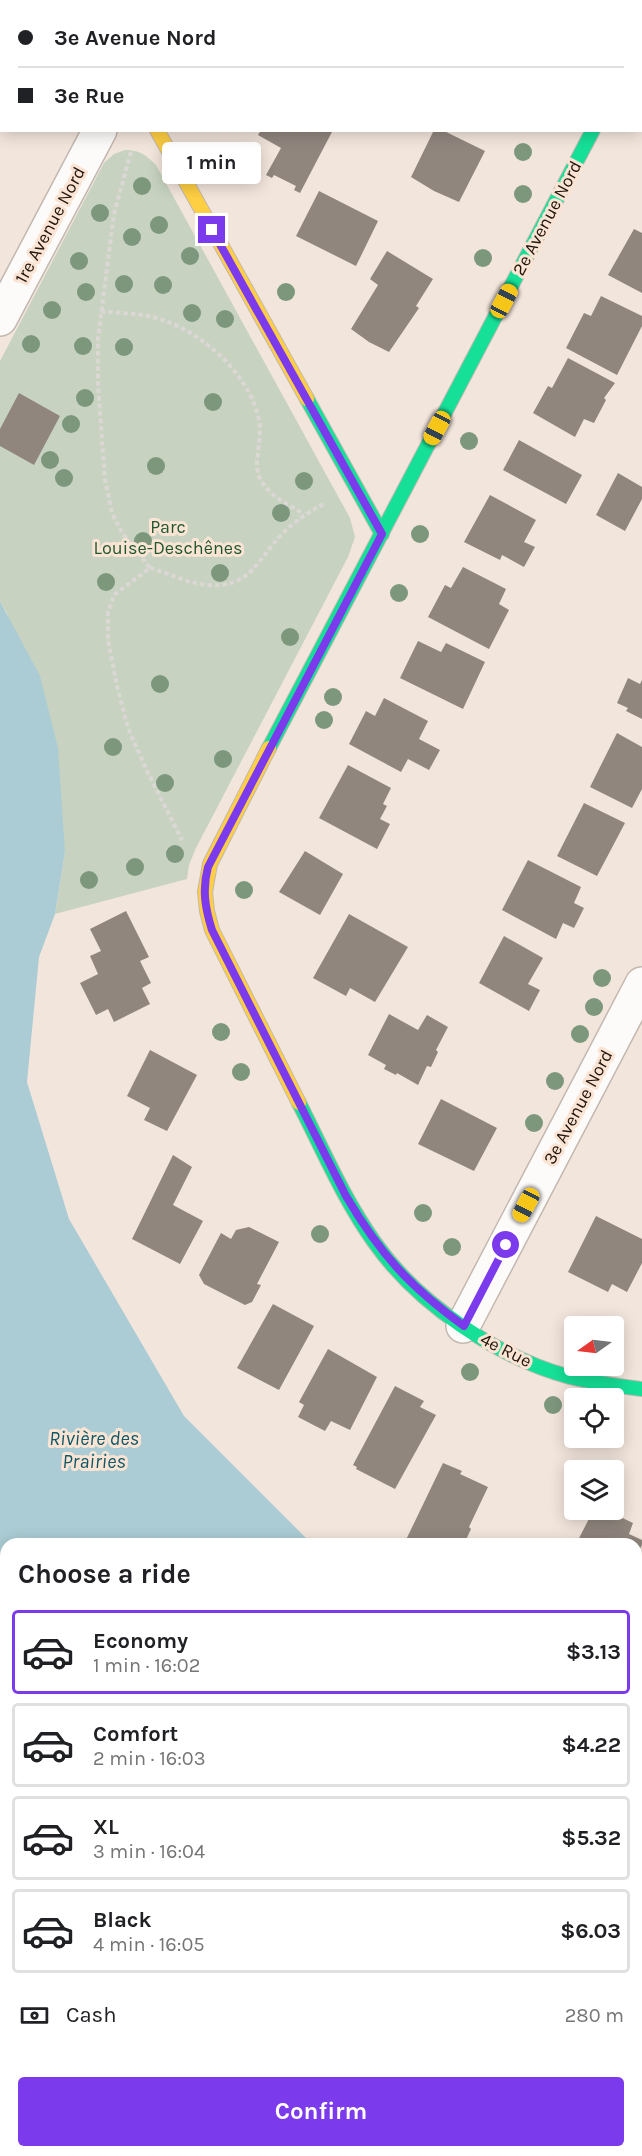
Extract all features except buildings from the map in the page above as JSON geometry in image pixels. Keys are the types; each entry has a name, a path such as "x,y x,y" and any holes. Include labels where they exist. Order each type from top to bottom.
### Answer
{"street":[{"name":"1re Avenue Nord","path":"0,319 99,132"},
{"path":"158,132 382,534"},
{"name":"2e Avenue Nord","path":"205,880 214,854 591,132"},
{"name":"4e Rue","path":"205,880 206,913 212,930 351,1205 388,1260 434,1304 486,1342 512,1357 556,1374 608,1386 642,1389"},
{"name":"3e Avenue Nord","path":"464,1326 642,984"}],"path":[{"path":"131,150 114,214 98,339 98,385 105,480 112,513 122,533 150,568 187,581 208,585 229,584 245,576 260,564 279,537 304,514 356,488"},
{"path":"101,311 148,316 165,321 210,346 227,362 239,375 258,413 261,433 256,465 264,485 274,495 304,514"},
{"path":"150,568 114,595 108,612 108,640 128,728 168,814 205,880"}],"green space":[{"name":"Parc Louise-Deschênes","path":"125,150 142,154 156,165 350,518 355,537 348,557 196,848 189,865 187,879 55,914 65,852 7,613 0,601 0,361 104,163 114,154"}],"water":[{"name":"Rivière des Prairies","path":"0,601 40,676 58,748 65,852 55,914 39,957 27,1082 69,1219 184,1416 306,1538 0,1538"}],"traffic: fast":[{"path":"269,748 592,132"},
{"path":"307,399 382,534"},
{"path":"299,1103 364,1227 393,1266 437,1307 488,1342 542,1368 579,1379 642,1389"}],"traffic: slow":[{"path":"158,132 307,399"},
{"path":"269,748 210,864 205,892 212,930 299,1103"}],"route":[{"path":"212,230 382,534 208,867 204,896 206,913 212,930 346,1196 367,1232 388,1260 434,1304 464,1326 506,1245"}]}
